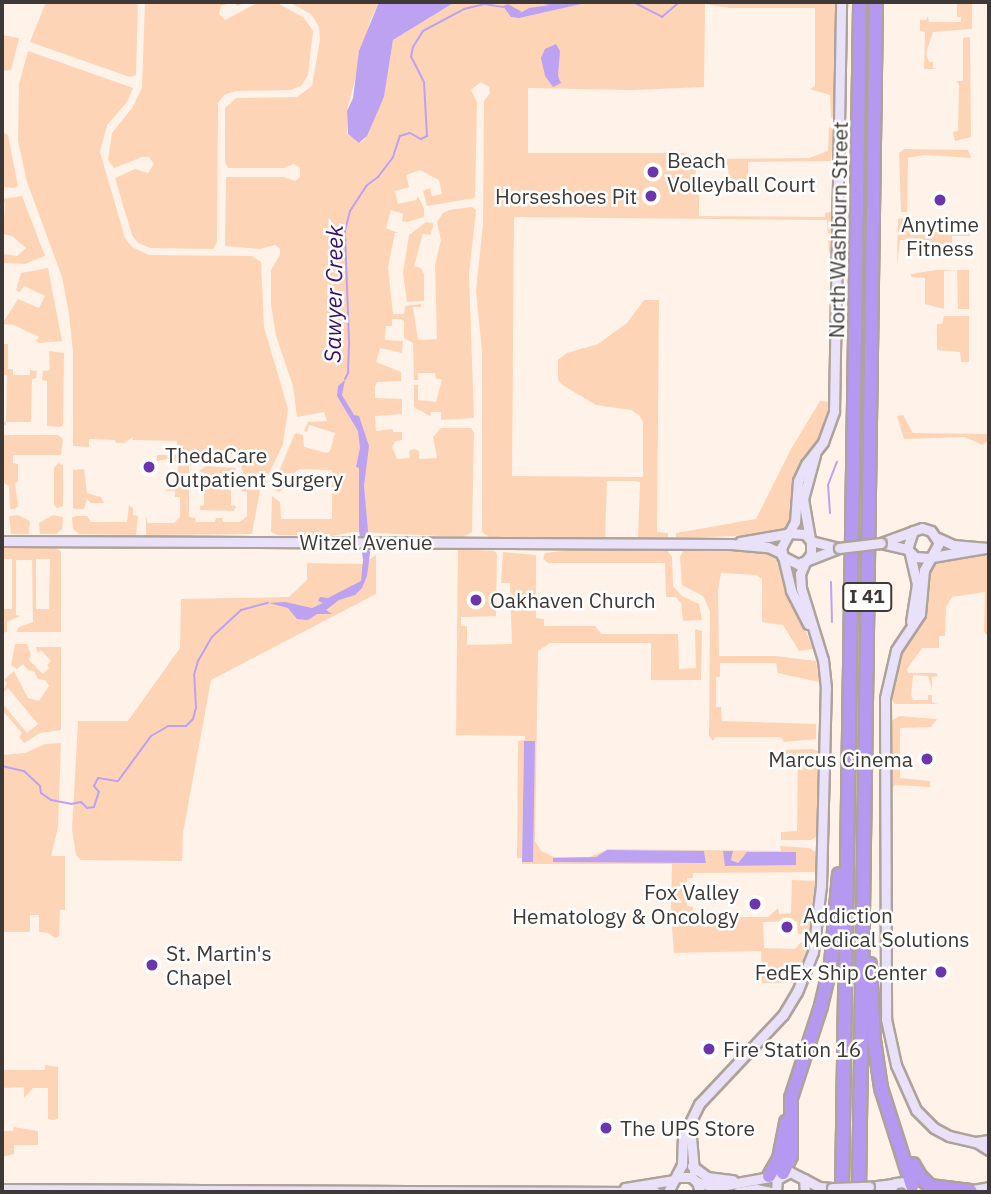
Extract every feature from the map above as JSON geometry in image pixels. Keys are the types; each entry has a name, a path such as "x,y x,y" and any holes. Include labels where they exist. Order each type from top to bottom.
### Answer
{"highway":[{"name":"I 41","path":"837,1190 847,844 860,2"},
{"name":"I 41","path":"864,1190 863,875 876,2"},
{"path":"778,1175 791,1156 791,1098 826,986 841,852 847,844"},
{"path":"863,875 869,907 871,995 877,1065 892,1126 917,1190"},
{"path":"892,1126 924,1181 935,1188 966,1192"}],"main road":[{"name":"North Washburn Street","path":"811,540 803,499 816,454 832,419 835,396 841,2"},
{"name":"North Washburn Street","path":"787,534 796,519 798,481 806,464 816,454"},
{"path":"782,555 791,563 806,561 839,548 881,543 927,528 938,538 953,545 987,548"},
{"path":"911,532 908,551 917,584 911,624"},
{"path":"813,631 795,600 781,545 787,534 801,533 811,540 839,548"},
{"name":"Witzel Avenue","path":"731,544 787,534"},
{"path":"938,538 938,548 925,570 921,609 892,661 885,698 886,1019 896,1065 916,1110 934,1128 949,1136 976,1142 989,1150"},
{"path":"668,1192 683,1163 684,1137 705,1096 770,1032 790,1005 813,952 821,886 826,688 823,660 800,579 812,549 811,540"},
{"name":"Witzel Avenue","path":"2,541 731,544 768,547 782,555"},
{"path":"881,543 908,551 921,559 987,548"},
{"path":"690,1124 692,1166 700,1192"},
{"path":"976,1142 989,1140"},
{"path":"692,1166 711,1178 745,1182"},
{"path":"620,1190 687,1175 715,1187 796,1173 819,1187 837,1190 864,1190 904,1182 917,1190"},
{"path":"738,1192 756,1189 774,1192 778,1175"},
{"path":"804,1179 805,1192"},
{"path":"888,1192 895,1184"},
{"path":"966,1192 989,1187"},
{"path":"2,1189 654,1192"}],"shaded area":[{"path":"46,2 138,2 136,75 130,77 30,42"},
{"path":"145,2 232,2 221,6 219,14 225,20 259,2 276,2 304,18 313,31 308,75 301,86 290,90 235,91 224,95 218,103 217,242 213,249 150,248 138,243 132,235 115,178 135,169 148,173 154,164 149,157 142,157 114,168 108,160 112,133 132,108 142,88"},
{"path":"289,2 379,2 370,21 347,111 347,134 360,143 365,139 384,97 393,40 455,2 836,2 834,117 831,118 830,95 810,89 815,86 815,8 729,8 705,4 704,87 633,90 528,88 528,153 684,153 701,159 809,158 828,151 829,127 834,129 831,161 748,162 748,181 729,181 728,165 700,164 699,170 696,170 696,177 699,177 699,216 825,217 825,213 831,212 832,252 829,253 827,220 514,217 512,476 643,477 643,422 639,415 631,410 596,405 564,386 558,380 558,360 567,353 598,344 627,323 644,300 659,300 657,532 668,533 668,538 638,538 640,482 632,481 607,481 605,537 489,537 482,532 482,352 476,291 483,224 484,101 490,93 489,87 481,82 471,90 477,102 475,198 427,206 423,191 430,188 432,196 442,194 439,180 420,170 406,175 409,187 395,191 398,204 416,200 418,196 424,209 424,217 402,221 403,214 391,210 386,228 398,233 395,233 388,267 393,314 404,314 405,306 421,304 421,307 413,307 418,340 437,339 435,265 441,240 437,222 443,213 449,210 472,207 476,210 469,275 474,418 441,420 441,412 431,412 430,416 414,407 414,385 418,385 418,400 436,402 442,379 436,379 435,373 418,373 418,380 414,380 413,343 404,338 404,321 401,319 392,319 392,326 386,326 385,340 403,341 402,353 380,348 376,362 401,372 401,381 377,382 375,386 375,398 402,399 402,414 375,416 376,431 393,429 393,432 402,432 402,440 395,441 392,447 397,459 410,458 409,451 414,449 419,451 419,459 437,458 433,437 441,428 471,428 474,433 472,532 464,537 353,532 332,536 278,535 271,532 272,496 280,502 281,519 332,519 332,470 300,469 295,472 295,484 286,485 279,492 272,488 295,433 303,435 304,447 327,453 335,433 309,425 307,432 304,431 308,422 327,421 324,412 297,417 293,386 276,336 271,305 271,270 280,255 280,249 275,245 260,249 225,246 226,177 284,177 295,181 300,177 300,168 294,164 284,168 228,168 225,162 225,108 236,98 297,97 312,86 320,40 319,27 311,14"},
{"path":"379,2 455,2 393,40 384,97 367,136 359,143 348,134 347,111 353,98 359,51"},
{"path":"590,2 519,18 511,17 503,6 508,4 522,12 529,8 550,5 538,3"},
{"path":"957,2 972,2 972,29 933,32 926,53 929,62 933,62 933,68 938,69 924,69 925,32 920,31 920,20 926,20 928,16 929,22 961,22 961,17 957,17"},
{"path":"2,35 19,38 11,70 2,71"},
{"path":"970,37 971,137 955,141 953,132 958,131 959,84 955,81 963,81 963,38"},
{"path":"556,44 560,51 558,76 561,83 553,87 545,76 541,58 545,49"},
{"path":"28,51 133,88 127,102 107,125 100,152 125,238 132,247 149,255 252,256 261,262 264,327 288,409 283,444 264,484 244,476 241,466 245,464 244,459 238,454 199,454 197,464 189,466 189,517 195,518 196,522 215,522 216,518 222,518 223,522 240,522 247,516 247,492 241,491 242,487 249,485 260,490 252,534 146,535 146,517 148,523 174,523 180,517 180,497 175,497 175,491 164,491 169,489 169,484 177,484 178,462 168,459 157,461 157,455 177,455 177,441 133,440 133,437 124,443 116,443 115,440 89,439 89,447 73,446 73,352 69,314 62,277 27,182 18,141 19,84"},
{"path":"2,132 8,135 18,186 13,188 2,187"},
{"path":"904,149 968,150 971,158 924,155 908,158 907,212 901,212 899,153"},
{"path":"22,196 45,256 25,264 4,263 2,257 5,254 17,256 26,248 12,236 3,234 5,204 2,199"},
{"path":"903,218 904,231 967,233 969,227 970,236 952,236 952,244 914,244 914,240 900,240 897,265 898,219"},
{"path":"426,222 433,223 433,227 430,235 423,234 414,266 421,268 424,274 424,301 407,302 403,273 409,235"},
{"path":"48,268 62,341 39,343 36,341 39,337 14,325 2,324 18,299 39,308 45,296 24,286 20,292 16,290 21,273"},
{"path":"936,270 957,270 944,271 944,309 925,304 925,278 911,277 911,274"},
{"path":"957,270 969,270 969,309 958,309"},
{"path":"944,316 969,316 969,362 961,362 960,352 937,350 937,324 942,324"},
{"path":"2,344 8,344 8,369 13,369 13,375 30,375 30,370 37,371 36,378 32,379 31,422 6,422 6,426 2,423 6,421 7,375 2,375"},
{"path":"49,351 64,353 63,425 60,427 47,426 47,381 42,380 43,371 50,370"},
{"path":"345,380 342,395 354,415 359,416 369,446 364,486 370,553 367,576 362,588 355,595 339,600 326,610 332,614 317,614 308,620 297,619 288,608 269,603 285,602 312,608 323,603 318,601 320,597 328,598 361,581 363,560 359,530 359,468 356,467 360,448 358,431 337,396 338,386"},
{"path":"820,401 829,402 827,414 819,437 800,467 793,490 792,519 786,529 769,535 676,538 676,533 756,519 791,449"},
{"path":"903,415 913,433 989,434 989,440 982,445 965,437 904,439 897,416"},
{"path":"2,435 58,435 63,439 61,455 13,455 13,463 18,464 18,481 15,484 18,506 15,509 10,509 9,486 2,482"},
{"path":"58,463 63,465 63,506 57,508 54,505 54,468"},
{"path":"206,466 235,468 236,472 231,473 231,505 236,506 234,511 200,510 200,506 204,505 204,473 199,471"},
{"path":"84,469 87,493 101,497 104,503 91,503 87,499 84,509 76,509 73,508 73,470"},
{"path":"129,505 133,508 133,515 138,516 136,535 79,534 73,529 72,517 76,516 87,516 91,522 127,522"},
{"path":"18,515 30,521 29,534 11,534 9,516"},
{"path":"53,515 63,517 62,529 56,534 40,534 39,523"},
{"path":"2,547 55,548 61,551 61,632 16,632 19,627 33,622 32,560 16,560 16,615 20,616 7,622 7,632 2,633 2,609 12,609 12,559 2,559","holes":["36,559 50,559 49,609 36,609"]},
{"path":"458,549 495,551 497,555 496,616 461,617 461,626 467,626 467,645 512,644 510,583 501,583 503,552 536,555 536,618 544,619 544,626 595,626 602,634 678,634 679,669 696,668 695,629 702,631 701,680 651,680 651,643 550,643 538,651 535,841 541,851 554,857 590,857 608,849 781,851 780,846 810,848 815,852 815,872 693,873 693,878 687,878 687,906 693,907 693,913 739,917 768,917 778,908 779,914 791,913 792,880 815,881 811,935 798,934 797,921 763,922 764,948 795,949 801,942 808,946 795,983 762,983 761,951 674,953 671,916 672,864 522,864 522,862 522,858 517,858 518,741 525,740 525,736 456,735","holes":["535,741 522,862 524,742","607,850 704,851 706,862 554,862 596,857","732,851 731,860 738,863 747,852 796,852 796,864 725,866"]},
{"path":"570,550 668,551 672,557 673,586 682,596 699,604 702,620 683,621 681,603 676,597 666,597 665,563 548,563 543,559 545,553"},
{"path":"757,550 776,556 813,649 799,651 783,625 762,622 762,579 756,575 721,573 718,590 719,656 776,656 816,661 819,682 778,673 776,663 720,663 720,677 716,677 716,707 721,707 722,721 816,724 816,739 784,742 781,737 715,737 713,741 709,736 710,611 703,596 682,585 680,557 683,551"},
{"path":"989,554 989,637 984,632 985,592 952,597 946,607 945,636 939,636 939,648 922,648 907,669 908,673 937,673 938,676 932,677 932,690 928,676 913,675 911,695 913,700 928,700 928,695 932,695 932,702 938,704 895,704 892,700 898,664 925,609 930,567 947,557"},
{"path":"376,555 376,594 211,680 183,833 182,861 81,860 76,855 72,830 78,721 128,721 180,648 181,599 289,597 307,580 307,563 363,564"},
{"path":"15,644 27,644 31,655 29,660 43,674 51,661 41,650 38,653 36,647 61,647 61,730 40,733 24,743 19,737 22,733 2,710 2,703 27,733 38,724 8,688 2,693 7,683 4,680 14,671 28,698 39,701 49,686 23,664 17,669 11,665"},
{"path":"899,716 937,719 931,727 900,728 900,778 930,781 930,787 895,785 891,790 891,721"},
{"path":"524,741 535,741 533,862 522,862"},
{"path":"61,743 58,827 51,856 65,856 65,910 60,910 59,936 55,938 48,933 39,932 39,915 30,915 30,932 2,932 2,755 25,753 45,744"},
{"path":"783,750 818,751 816,837 811,840 781,840 781,832 797,831 798,757 784,757"},
{"path":"607,850 704,851 706,863 553,862 553,858 596,857"},
{"path":"723,851 733,851 731,860 738,863 747,852 796,852 796,865 725,866"},
{"path":"45,1065 58,1067 58,1119 53,1120 48,1119 48,1088 33,1088 24,1098 24,1087 2,1088 4,1070 45,1070"},
{"path":"14,1127 38,1131 38,1145 14,1145 14,1154 2,1157 2,1131 13,1131"}],"waterway":[{"name":"Sawyer Creek","path":"633,2 662,17 679,2"},
{"name":"Sawyer Creek","path":"345,379 348,373 349,341 345,231 350,211 366,186 378,177 393,157 400,136 410,133 421,139 427,136 424,82 411,57 413,47 423,31 464,9 484,4 504,7"},
{"path":"830,513 828,485 837,462"},
{"path":"831,582 832,622"},
{"name":"Sawyer Creek","path":"2,766 24,771 40,786 41,793 51,800 71,804 81,802 87,808 94,807 99,792 94,786 98,778 118,781 151,736 168,726 186,726 193,719 196,708 194,675 198,661 212,637 241,610 268,603"}],"place":[{"name":"Beach Volleyball Court","path":"653,172"},
{"name":"Horseshoes Pit","path":"651,196"},
{"name":"Anytime Fitness","path":"940,200"},
{"name":"ThedaCare Outpatient Surgery","path":"149,467"},
{"name":"Oakhaven Church","path":"476,600"},
{"name":"Marcus Cinema","path":"927,759"},
{"name":"Fox Valley Hematology & Oncology","path":"755,904"},
{"name":"Addiction Medical Solutions","path":"787,927"},
{"name":"St. Martin's Chapel","path":"152,965"},
{"name":"FedEx Ship Center","path":"941,972"},
{"name":"Fire Station 16","path":"709,1049"},
{"name":"The UPS Store","path":"606,1128"}]}
